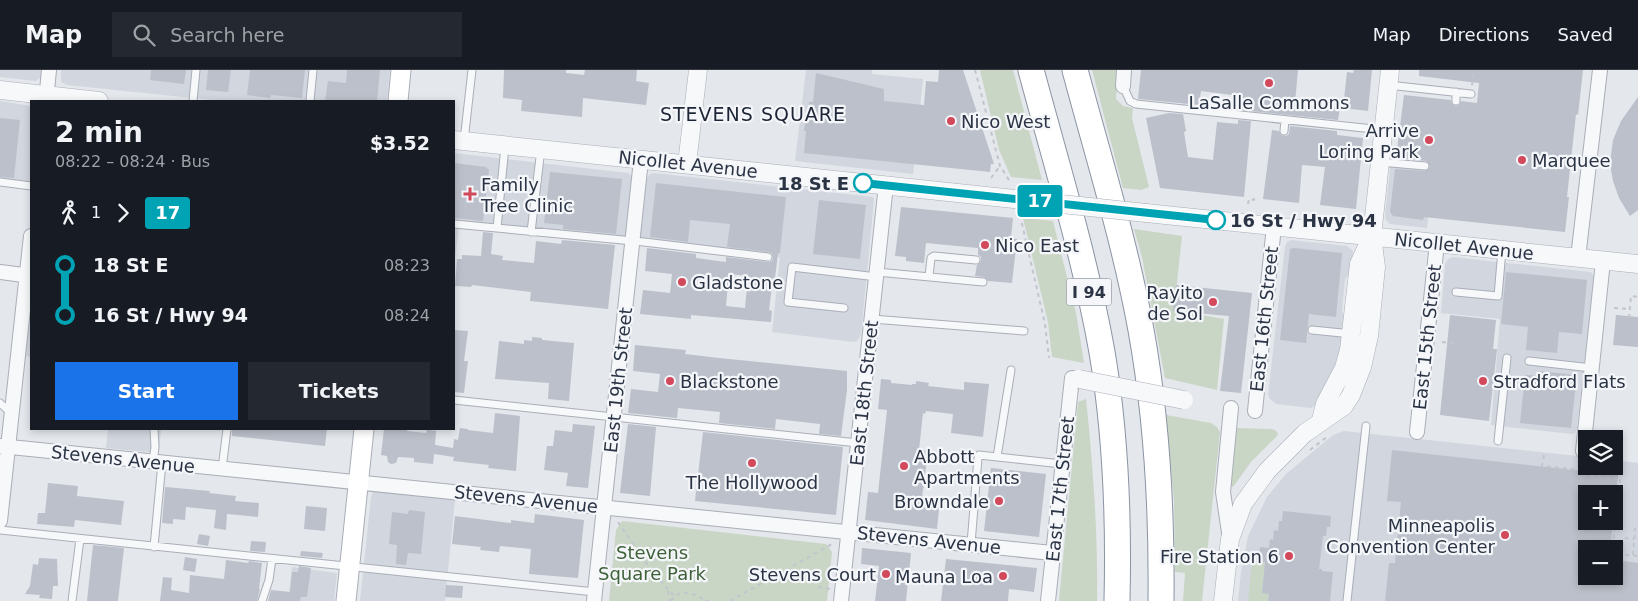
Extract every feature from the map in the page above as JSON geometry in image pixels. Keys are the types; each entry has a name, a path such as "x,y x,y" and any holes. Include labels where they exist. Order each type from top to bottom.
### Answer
{"highway":[{"name":"I 94","path":"1031,70 1073,227 1098,332 1108,393 1113,436 1117,519 1117,601"},
{"name":"I 94","path":"1075,70 1110,200 1141,330 1148,371 1160,498 1161,601"},
{"path":"1112,601 1117,519"}],"main road":[{"path":"398,100 401,70"},
{"path":"346,601 364,430"}],"street":[{"path":"46,98 49,70"},
{"path":"687,164 698,70"},
{"path":"1123,86 1124,70"},
{"path":"1578,258 1600,70"},
{"path":"1230,539 1243,504 1259,481 1304,433 1344,406 1354,388 1364,360 1369,336 1376,267 1372,236 1389,78"},
{"path":"0,90 46,98 81,100"},
{"name":"Nicollet Avenue","path":"459,140 886,185 1022,208 1146,213 1638,264"},
{"name":"East 19th Street","path":"594,596 641,160"},
{"name":"East 18th Street","path":"841,601 886,185"},
{"name":"East 16th Street","path":"1255,411 1274,226"},
{"path":"1321,420 1325,404 1344,368 1352,334 1359,264 1372,236"},
{"name":"East 15th Street","path":"1416,432 1437,243"},
{"path":"0,521 4,447 11,414 30,256"},
{"path":"1585,430 1603,261"},
{"path":"0,272 29,275"},
{"path":"1075,378 1184,400"},
{"name":"East 17th Street","path":"1048,601 1062,464 1075,378"},
{"name":"East 16th Street","path":"1223,601 1230,539 1223,492 1231,408"},
{"name":"Stevens Avenue","path":"4,447 604,506 1052,553"}],"lane":[{"path":"193,100 196,70"},
{"path":"310,100 313,70"},
{"path":"459,140 472,70"},
{"path":"1389,78 1471,94"},
{"path":"1123,86 1130,101 1136,104 1383,130"},
{"path":"1456,92 1456,100"},
{"path":"1284,131 1285,120"},
{"path":"497,228 505,145"},
{"path":"531,232 541,149"},
{"path":"1380,162 1425,166"},
{"path":"0,182 30,186"},
{"path":"455,224 632,240 768,257"},
{"path":"1456,292 1498,296 1502,250"},
{"path":"929,276 931,258 934,256 976,260"},
{"path":"844,308 788,302 792,267 877,275 929,276 983,282"},
{"path":"872,319 1024,331"},
{"path":"1312,330 1352,334"},
{"path":"1498,441 1507,358"},
{"path":"1529,361 1592,368"},
{"path":"997,457 1011,370"},
{"path":"455,400 858,443"},
{"path":"0,403 11,414"},
{"path":"1347,601 1366,426"},
{"path":"154,430 158,462 154,547"},
{"path":"222,469 226,430"},
{"path":"971,544 979,455 1062,464"},
{"path":"0,530 349,567 594,596"},
{"path":"72,601 80,539"},
{"path":"262,601 269,580 272,559"}],"path":[{"path":"975,70 1000,166 1009,180"},
{"path":"1471,94 1474,70"},
{"path":"992,178 1000,166"},
{"path":"1248,204 1249,199 1254,200 1254,195"},
{"path":"1022,208 1045,324 1049,358"},
{"path":"1629,318 1632,296 1638,297"},
{"path":"1614,308 1630,309"},
{"path":"1442,342 1457,344"},
{"path":"1544,455 1542,466 1581,470 1581,475 1620,479"},
{"path":"1613,540 1620,475"},
{"path":"616,518 644,562 674,596"},
{"path":"1633,556 1635,528"},
{"path":"1623,541 1626,538 1634,539"},
{"path":"730,601 835,542"},
{"path":"1623,554 1638,556"},
{"path":"818,588 830,589"},
{"path":"667,589 671,601"},
{"path":"671,601 674,596 685,593 699,596 705,601 713,601"}],"shaded area":[{"path":"0,70 44,70 41,77 36,81 0,77"},
{"path":"61,70 390,70 387,100 212,100 67,85 61,82"},
{"path":"806,70 872,70 872,74 923,79 913,174 795,161"},
{"path":"0,101 30,106 30,186 0,183"},
{"path":"455,153 628,173 632,176 625,242 459,226 455,258"},
{"path":"1391,159 1434,164 1427,228 1390,224 1386,220"},
{"path":"650,174 873,197 861,335 857,341 772,332 780,257 639,241 646,179"},
{"path":"1291,240 1347,246 1353,251 1352,269 1345,280 1342,311 1347,324 1338,364 1317,404 1311,408 1276,404 1268,395 1285,246"},
{"path":"1453,257 1591,272 1594,277 1575,433 1491,425 1500,319 1441,313 1445,264 1448,259"},
{"path":"30,317 30,357 26,356"},
{"path":"108,430 161,430 159,453 106,448"},
{"path":"1344,431 1578,456 1578,475 1623,475 1623,461 1638,463 1638,601 1238,601 1248,536 1267,497 1286,474 1333,435"},
{"path":"378,490 455,500 445,601 360,601 371,497 373,492"},
{"path":"292,567 337,573 334,601 288,601"}],"green space":[{"path":"980,70 1013,70 1042,180 1011,177 999,150"},
{"path":"1092,70 1118,70 1116,99 1123,106 1133,108 1132,118 1149,187 1141,190 1123,188"},
{"path":"1023,218 1053,221 1076,313 1084,363 1052,357 1048,322"},
{"path":"1134,229 1182,236 1174,310 1224,319 1217,390 1165,378 1142,257"},
{"path":"1086,399 1097,550 1097,601 1059,601 1078,402"},
{"path":"1166,415 1211,423 1220,432 1202,601 1183,601 1185,573 1175,572 1174,501"},
{"path":"1236,428 1271,429 1278,433 1251,462 1233,487 1230,485"},
{"name":"Stevens Square Park","path":"622,521 826,544 832,552 827,601 609,601 616,530"},
{"path":"1252,561 1265,562 1262,593 1269,594 1268,601 1248,601"}],"building":[{"path":"151,70 186,70 184,84 150,80"},
{"path":"208,70 231,70 228,92 206,90"},
{"path":"250,70 305,70 302,98 271,95 270,98 247,95"},
{"path":"347,70 380,70 377,100 325,100 328,81 346,83"},
{"path":"504,70 566,70 566,73 584,75 585,70 637,70 636,81 649,83 646,105 583,98 582,117 521,111 522,100 503,98"},
{"path":"939,70 963,70 994,164 991,164 990,172 804,153 805,122 807,122 809,102 813,102 816,73 884,89 884,101 924,105 926,81 938,82"},
{"path":"1141,70 1298,70 1295,103 1340,108 1338,120 1239,110 1240,96 1201,91 1199,105 1138,99"},
{"path":"1354,70 1372,70 1368,111 1343,108 1347,72 1353,73"},
{"path":"1419,70 1583,70 1578,115 1576,114 1565,232 1424,217 1423,220 1393,216 1390,212 1395,169 1425,171 1430,166 1426,161 1396,158 1404,95 1451,100 1452,104 1456,106 1461,101 1477,103 1479,83 1419,76"},
{"path":"1638,97 1638,210 1630,216 1619,198 1613,181 1610,163 1613,140 1621,121"},
{"path":"1169,113 1183,114 1188,157 1213,160 1217,122 1238,124 1238,120 1251,121 1244,197 1160,188 1146,118"},
{"path":"0,118 20,120 14,178 0,177"},
{"path":"1290,126 1337,131 1337,135 1363,138 1356,209 1320,205 1325,167 1302,165 1299,203 1263,199 1272,130 1279,131 1281,135 1286,136 1289,134"},
{"name":"Family Tree Clinic","path":"455,163 486,167 489,170 483,221 455,218"},
{"path":"550,172 622,179 616,234 563,229 563,225 544,223"},
{"path":"656,183 786,197 780,253 778,253 775,278 773,278 769,310 772,311 771,322 691,315 691,319 640,314 643,290 670,293 672,274 645,271 647,248 696,254 696,258 726,262 726,257 768,262 772,261 773,257 772,253 769,252 727,247 730,224 690,220 688,242 650,237","holes":["729,274 748,276 745,308 726,306"]},
{"path":"819,200 866,205 860,259 813,254"},
{"name":"Nico East","path":"901,207 1013,218 1011,238 1017,239 1012,283 988,281 984,277 975,276 977,265 981,261 981,257 978,255 978,248 926,243 924,263 906,261 906,257 895,256"},
{"path":"483,232 493,233 491,254 503,256 502,260 534,263 536,241 561,244 562,240 615,245 608,309 530,301 531,292 472,285 471,287 455,286 457,259 462,259 462,255 481,256"},
{"path":"1290,249 1342,253 1336,317 1309,314 1306,343 1280,340"},
{"path":"1506,272 1587,280 1582,334 1559,332 1557,353 1526,350 1528,327 1501,324"},
{"path":"1176,285 1252,293 1241,393 1220,391 1229,316 1173,311"},
{"name":"Stradford Flats","path":"1450,315 1496,320 1493,349 1497,349 1489,421 1440,415"},
{"path":"1616,315 1638,317 1638,347 1613,345"},
{"path":"455,330 468,331 464,361 468,361 464,393 455,392"},
{"path":"532,337 542,338 542,340 574,343 569,401 548,399 549,383 495,379 499,341 524,344 524,340 532,341"},
{"path":"635,345 686,350 685,354 847,371 847,390 841,436 819,434 820,424 776,419 775,429 719,423 720,412 678,408 677,418 628,413 631,389 658,392 660,374 633,371"},
{"path":"1540,371 1577,375 1571,428 1520,423 1525,375 1539,376"},
{"name":"Abbott Apartments","path":"881,379 891,380 891,383 912,385 916,384 916,381 929,383 928,386 964,390 964,382 989,384 983,437 951,433 953,414 926,411 925,414 923,413 919,450 928,451 922,498 940,500 937,529 865,520 868,492 878,493 887,410 878,409"},
{"path":"495,413 520,416 516,471 488,468 489,465 453,461 454,457 434,454 433,464 414,462 414,458 398,457 396,463 391,464 388,462 387,456 381,455 384,430 407,430 426,433 427,430 436,431 435,445 453,448 454,439 458,440 460,428 493,433"},
{"path":"573,424 595,426 588,488 566,486 568,473 544,470 547,446 553,446 555,430 572,432"},
{"path":"628,424 656,427 650,496 620,493"},
{"path":"232,430 327,430 325,446 232,436"},
{"path":"703,432 843,447 836,515 695,501"},
{"name":"Minneapolis Convention Center","path":"1392,450 1578,471 1578,475 1618,475 1617,485 1578,485 1578,530 1612,530 1611,540 1578,540 1578,585 1623,585 1623,561 1638,563 1638,601 1385,601 1389,563 1395,563 1401,502 1387,501"},
{"path":"991,468 1046,474 1039,537 984,531"},
{"path":"48,483 78,486 77,496 124,501 121,525 75,520 74,527 37,524 38,513 45,513"},
{"path":"165,487 210,491 209,493 236,496 235,501 259,503 258,517 227,514 226,530 214,528 216,510 186,507 185,520 173,519 173,524 162,523"},
{"path":"306,506 327,508 325,531 304,529"},
{"path":"409,510 425,512 421,554 408,553 406,565 396,564 397,545 389,544 392,512 408,514"},
{"name":"Fire Station 6","path":"1283,511 1331,516 1330,527 1327,527 1326,536 1323,536 1319,569 1333,572 1330,601 1268,601 1269,594 1262,593 1265,562 1259,561 1260,547 1269,548 1270,539 1273,540 1274,530 1278,531 1279,521 1282,521"},
{"path":"535,514 584,520 578,578 529,574 531,549 500,546 499,552 480,550 481,547 452,544 455,516 511,523 511,520 534,523"},
{"path":"199,534 210,536 208,546 197,544"},
{"path":"251,541 266,542 265,552 250,551"},
{"path":"93,545 124,548 118,601 87,601"},
{"name":"Stevens Court","path":"862,548 911,553 906,601 875,601 879,566 861,564"},
{"path":"301,551 323,553 322,558 300,556"},
{"path":"185,557 197,559 195,572 183,570"},
{"path":"39,558 57,559 58,586 53,586 52,599 39,598 40,595 25,594 30,586 33,564 38,565"},
{"path":"946,559 1037,568 1034,592 1009,589 1008,601 941,601"},
{"path":"226,560 262,563 257,601 160,601 163,577 172,578 171,590 189,593 190,575 224,579"},
{"path":"299,566 311,568 307,597 301,597 300,601 268,601 271,590 290,592 292,572 298,572"},
{"path":"446,585 463,586 462,598 445,597"}],"bus line":[{"name":"17","path":"863,183 1216,220"}],"place":[{"name":"LaSalle Commons","path":"1269,83"},
{"name":"Nico West","path":"951,121"},
{"name":"Arrive Loring Park","path":"1429,140"},
{"name":"Marquee","path":"1522,160"},
{"name":"18 St E","path":"863,183"},
{"name":"Family Tree Clinic","path":"470,194"},
{"name":"16 St / Hwy 94","path":"1216,220"},
{"name":"Nico East","path":"985,245"},
{"name":"Gladstone","path":"682,282"},
{"name":"Rayito de Sol","path":"1213,302"},
{"name":"Blackstone","path":"670,381"},
{"name":"Stradford Flats","path":"1483,381"},
{"name":"The Hollywood","path":"752,463"},
{"name":"Abbott Apartments","path":"904,466"},
{"name":"Browndale","path":"999,501"},
{"name":"Minneapolis Convention Center","path":"1505,535"},
{"name":"Fire Station 6","path":"1289,556"},
{"name":"Stevens Court","path":"886,574"},
{"name":"Mauna Loa","path":"1003,576"}],"district":[{"name":"STEVENS SQUARE","path":"753,114"}]}
